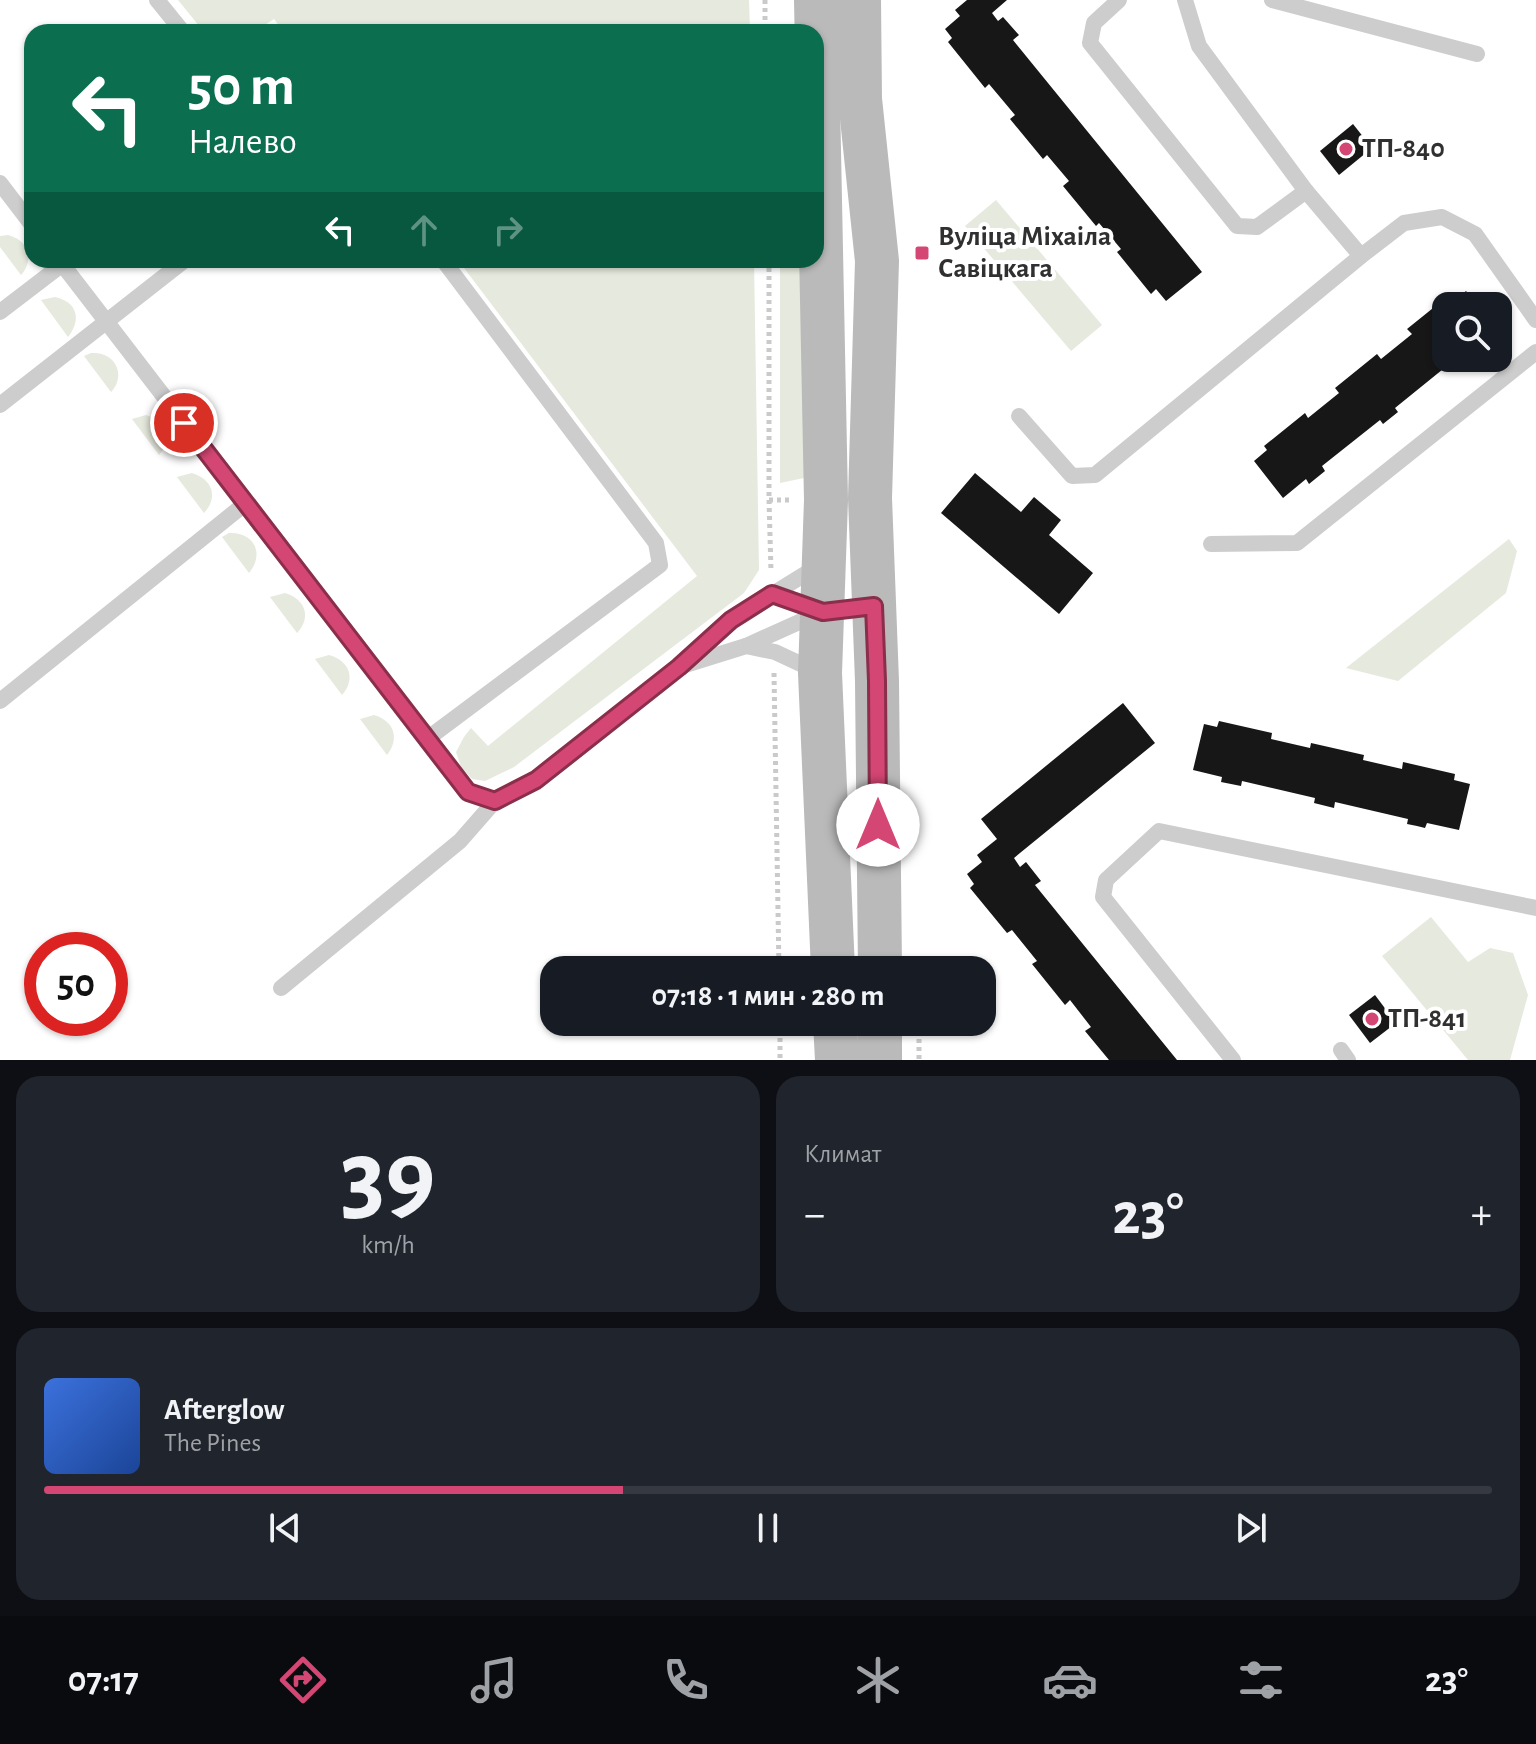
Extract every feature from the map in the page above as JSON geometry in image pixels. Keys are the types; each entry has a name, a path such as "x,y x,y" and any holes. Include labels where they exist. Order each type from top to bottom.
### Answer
{"main road":[{"path":"816,0 816,24"},
{"path":"859,0 860,99 877,261 870,498 877,681 880,956"},
{"path":"822,268 826,487 820,673 832,956"},
{"path":"823,612 874,606"},
{"path":"836,1036 837,1060"},
{"path":"880,1036 880,1060"}],"lane":[{"path":"157,0 176,24"},
{"path":"1119,0 1094,23 1090,43 1237,226 1257,227 1306,191"},
{"path":"1185,0 1199,46 1306,191 1361,256"},
{"path":"1272,0 1477,54"},
{"path":"0,183 24,214"},
{"path":"1019,416 1072,476 1095,475 1404,223 1442,217 1475,234 1536,320"},
{"path":"0,312 55,268"},
{"path":"67,268 468,792 495,801"},
{"path":"0,405 175,268"},
{"path":"427,739 660,565 656,543 449,268"},
{"path":"1211,544 1297,543 1536,352"},
{"path":"0,701 246,503"},
{"path":"281,988 460,841 495,801 536,780 679,667 731,620 824,563"},
{"path":"772,594 823,612"},
{"path":"679,667 746,646 823,612"},
{"path":"746,646 775,652 820,673"},
{"path":"1233,1060 1103,897 1106,880 1159,831 1536,908"}],"path":[{"path":"765,0 765,24"},
{"path":"780,1036 780,1060"}],"shaded area":[{"path":"178,0 749,0 750,24 278,24 274,19 266,24 198,24"},
{"path":"996,200 1102,325 1071,351 965,226"},
{"path":"0,236 15,237 24,245 26,268 21,275 0,247"},
{"path":"464,268 754,268 759,570 744,593 514,767 485,781 472,779 461,767 456,752 471,728 488,746 697,576"},
{"path":"780,268 806,268 804,478 780,483"},
{"path":"55,297 68,303 75,312 75,324 68,337 41,300"},
{"path":"91,353 106,356 116,365 118,378 111,392 84,356"},
{"path":"146,415 163,426 165,431 166,443 159,455 132,419"},
{"path":"192,473 209,484 211,489 211,501 204,513 177,477"},
{"path":"229,533 245,536 254,545 256,558 249,573 222,537"},
{"path":"1509,539 1517,551 1506,593 1398,681 1346,668"},
{"path":"285,593 302,604 304,609 304,621 297,633 270,597"},
{"path":"329,655 342,662 349,671 349,683 342,695 315,659"},
{"path":"374,715 386,721 393,731 393,742 387,755 360,719"},
{"path":"1431,917 1468,962 1490,948 1513,953 1528,995 1510,1060 1468,1060 1382,956"}],"building":[{"path":"967,0 1007,0 992,13 998,21 1003,17 1019,35 1013,40 1202,272 1166,301 1156,289 1151,294 1117,252 1121,249 1099,223 1096,226 1063,186 1069,181 1047,155 1043,159 1010,119 1015,115 989,84 985,88 948,42 952,38 945,29 960,16 955,10"},
{"name":"ТП-840","path":"1353,124 1372,148 1339,175 1320,151"},
{"path":"1432,309 1432,372 1439,372 1395,408 1398,412 1383,424 1380,420 1322,466 1325,471 1309,484 1306,479 1283,498 1254,461 1267,450 1264,446 1305,413 1308,418 1339,393 1335,388 1377,354 1381,359 1412,334 1407,329"},
{"path":"975,473 1021,512 1034,497 1061,520 1049,535 1093,573 1059,614 941,513"},
{"path":"1123,703 1155,743 1014,858 1020,867 1026,862 1041,881 1035,885 1177,1060 1109,1060 1085,1031 1091,1027 1070,1000 1065,1005 1032,964 1037,961 1012,930 1007,933 970,888 974,884 967,874 982,862 977,855 997,839 981,819"},
{"path":"1219,721 1272,733 1271,739 1310,748 1311,743 1364,755 1363,760 1402,769 1403,762 1455,774 1454,780 1470,784 1459,830 1427,823 1425,828 1407,824 1408,819 1335,802 1334,808 1314,803 1315,798 1242,781 1241,786 1221,782 1222,777 1193,770 1204,724 1217,727"},
{"name":"ТП-841","path":"1375,995 1396,1023 1370,1043 1349,1015"}],"place":[{"name":"ТП-840","path":"1346,149"},
{"name":"Вуліца Міхаіла Савіцкага","path":"922,253"},
{"name":"ТП-841","path":"1372,1019"}],"route":[{"path":"184,423 468,792 495,801 536,780 679,667 731,620 772,594 823,612 874,606 878,825"}]}
